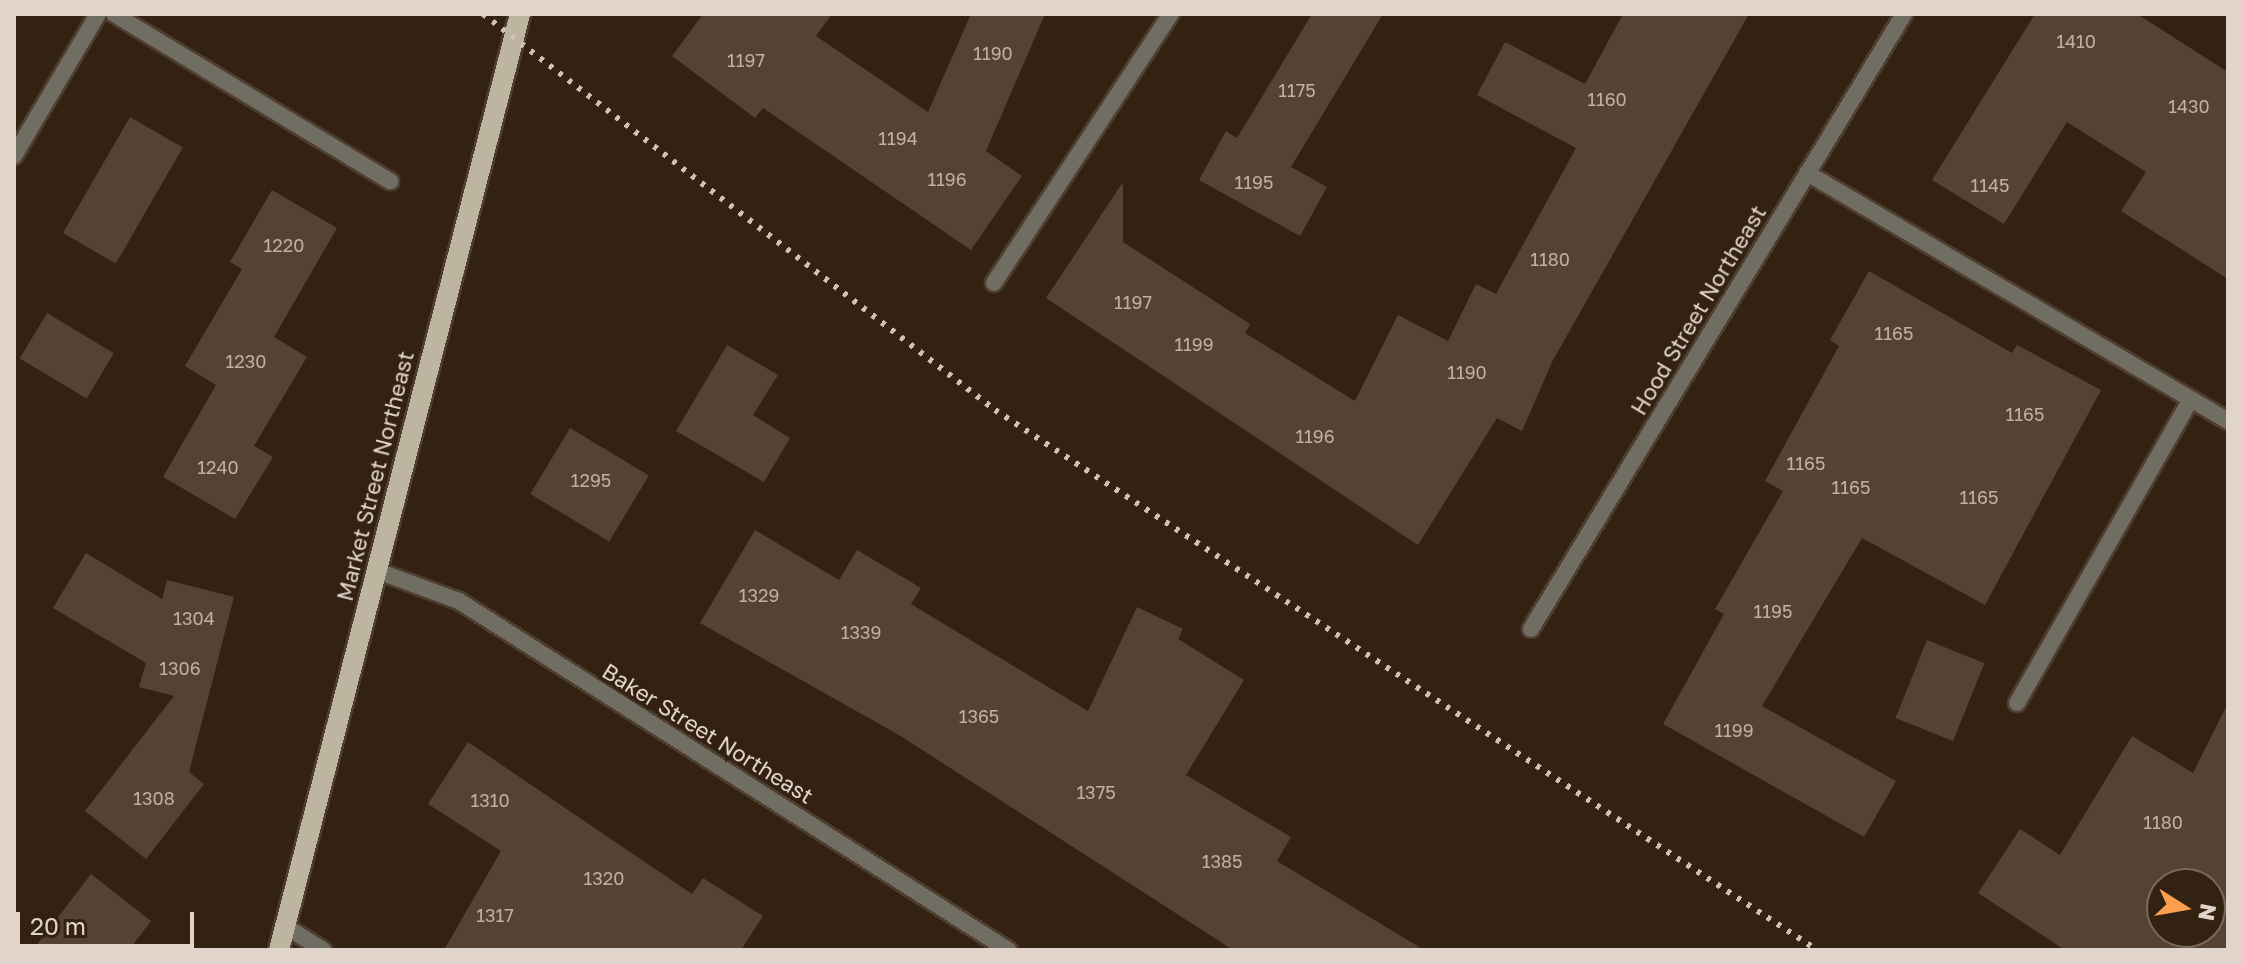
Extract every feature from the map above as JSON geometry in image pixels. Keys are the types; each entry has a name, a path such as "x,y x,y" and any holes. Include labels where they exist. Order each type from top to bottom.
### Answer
{"main road":[{"name":"Market Street Northeast","path":"279,950 520,14"}],"street":[{"path":"14,156 98,14"},
{"path":"114,14 390,181"},
{"path":"994,283 1171,14"},
{"name":"Hood Street Northeast","path":"1531,629 1904,14"},
{"path":"1807,173 2228,421"},
{"path":"2017,703 2191,399"},
{"name":"Baker Street Northeast","path":"375,570 459,601 1008,950"},
{"path":"285,926 323,950"}],"building":[{"path":"703,14 832,14 816,36 928,112 971,14 1045,14 986,151 1022,176 971,250 763,108 755,118 672,56"},
{"path":"1312,14 1383,14 1291,167 1327,187 1300,236 1199,180 1226,131 1237,138"},
{"path":"1623,14 1749,14 1552,362 1522,431 1497,418 1418,545 1046,298 1123,182 1123,242 1250,324 1245,333 1355,401 1398,315 1448,341 1476,284 1496,294 1576,148 1477,95 1505,42 1585,84"},
{"path":"2035,14 2137,14 2228,72 2228,279 2121,211 2146,172 2067,122 2004,224 1932,180"},
{"path":"130,117 183,148 116,264 63,233"},
{"path":"272,190 337,228 274,337 307,357 254,446 273,457 235,519 163,477 216,385 185,366 242,269 230,262"},
{"path":"1869,271 2012,353 2017,345 2101,390 1985,605 1862,538 1762,706 1896,781 1864,837 1663,724 1724,614 1715,609 1783,491 1765,481 1839,346 1830,340"},
{"path":"47,313 114,353 87,399 20,358"},
{"path":"727,345 778,375 753,415 790,438 764,482 676,431"},
{"path":"570,428 649,475 609,541 530,494"},
{"path":"755,530 839,580 857,550 921,588 911,604 1088,711 1137,607 1183,629 1178,639 1244,680 1186,775 1291,837 1277,861 1424,950 1233,950 899,735 700,623"},
{"path":"86,553 162,599 167,580 234,597 189,772 204,784 146,859 85,811 174,696 139,687 146,663 53,608"},
{"path":"1927,640 1984,663 1953,741 1896,718"},
{"path":"2228,703 2228,950 2065,950 1978,893 2020,829 2060,855 2132,736 2193,773"},
{"path":"468,742 692,894 703,878 763,916 741,950 444,950 501,851 428,804"},
{"path":"91,874 151,921 129,950 33,950"}],"railway":[{"path":"483,14 995,410 1817,950"}]}
